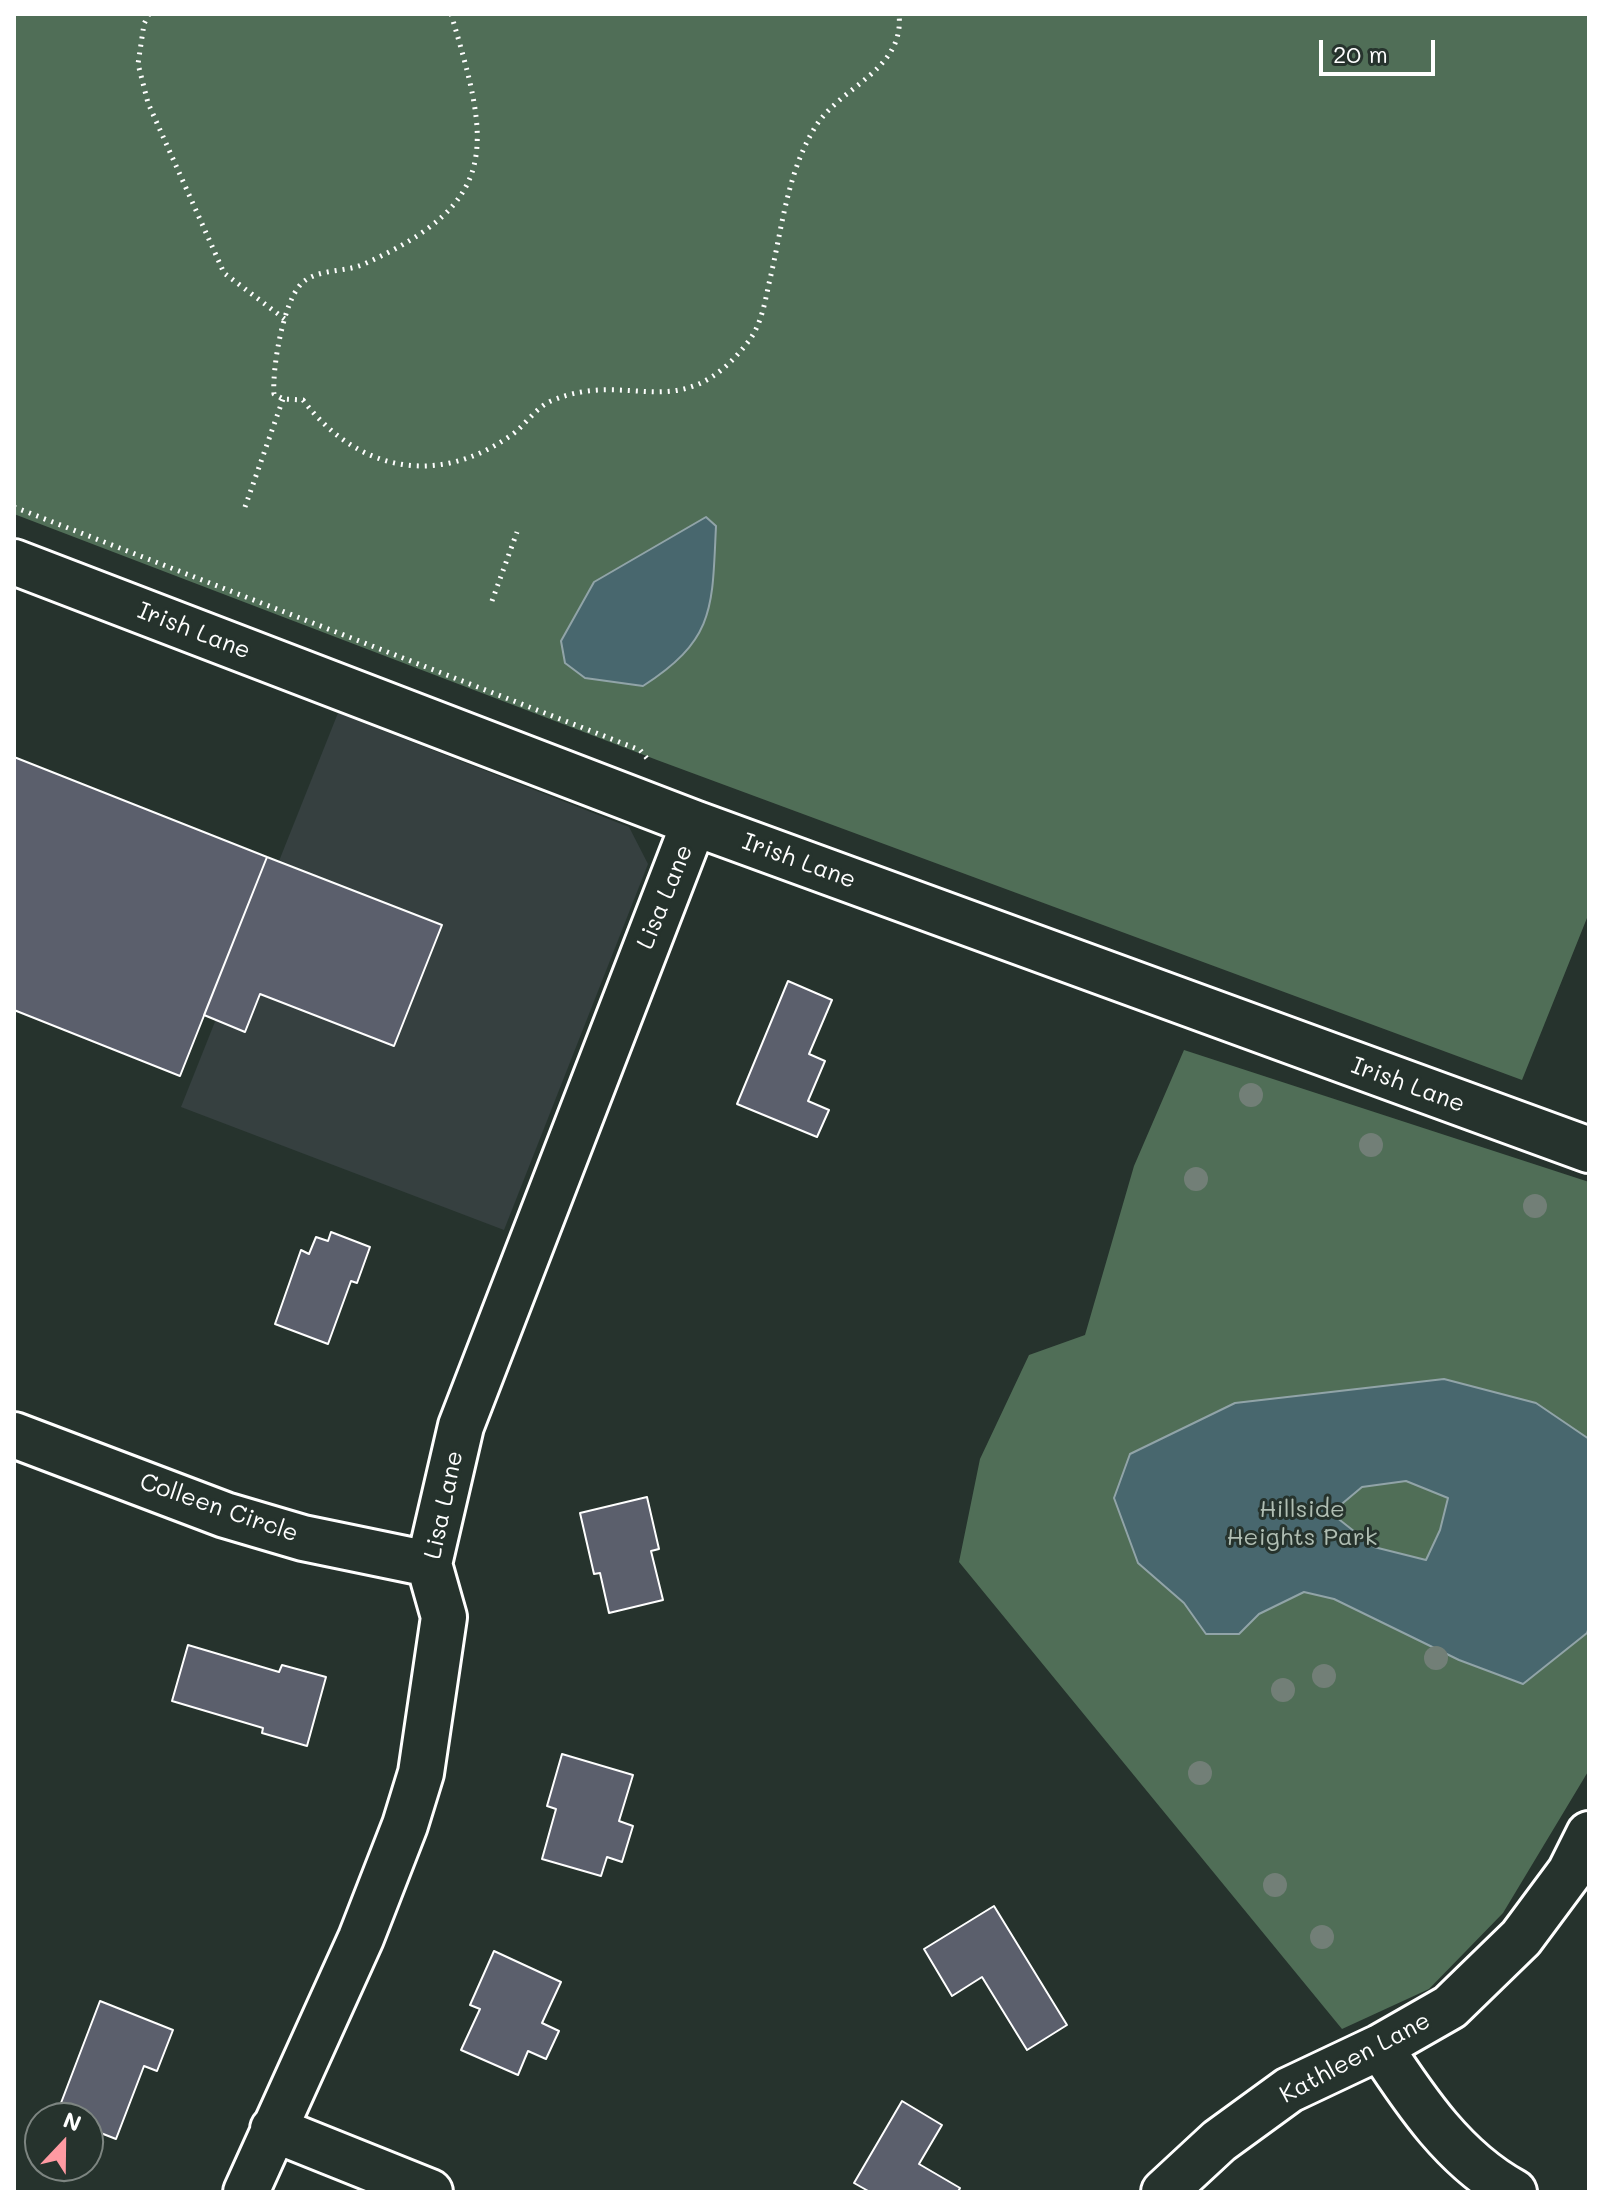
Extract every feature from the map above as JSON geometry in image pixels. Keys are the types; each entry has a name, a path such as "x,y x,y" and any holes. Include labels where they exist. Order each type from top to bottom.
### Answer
{"street":[{"name":"Irish Lane","path":"14,562 694,823 1589,1150"},
{"name":"Lisa Lane","path":"246,2192 361,1938 421,1773 444,1617 429,1564 461,1426 694,823"},
{"name":"Colleen Circle","path":"14,1435 225,1515 303,1538 429,1564"},
{"name":"Kathleen Lane","path":"1164,2192 1219,2141 1289,2090 1380,2047 1450,2007 1521,1938 1570,1872 1589,1834"},
{"path":"1380,2047 1412,2096 1447,2138 1492,2180 1514,2192"},
{"path":"273,2129 430,2192"}],"path":[{"path":"149,14 144,24 138,64 148,103 217,258 224,273 286,320"},
{"path":"451,14 478,116 479,148 471,182 448,215 421,234 356,268 316,274 302,283 294,295 286,320 273,376 274,394 283,399 303,400 317,418 370,458 404,465 439,465 474,456 510,436 549,401 598,391 673,394 700,385 719,374 751,338 763,313 793,176 809,138 816,125 860,82 886,62 899,40 899,14"},
{"path":"245,507 283,399"},
{"path":"14,507 640,750 651,765 639,802"},
{"path":"492,601 517,532"}],"shaded area":[{"path":"338,713 629,827 648,864 504,1230 181,1107"}],"green space":[{"path":"14,14 1589,14 1589,913 1522,1080 657,760 14,514"},
{"name":"Hillside Heights Park","path":"1184,1050 1589,1182 1589,1770 1503,1913 1429,1989 1342,2029 959,1562 980,1459 1029,1355 1085,1335 1134,1166"}],"water":[{"path":"706,517 716,526 710,600 697,636 685,653 643,686 585,678 565,663 561,641 594,582"},
{"path":"1444,1379 1536,1403 1589,1439 1587,1633 1523,1684 1459,1660 1334,1599 1304,1592 1259,1614 1239,1634 1206,1634 1184,1603 1138,1563 1114,1498 1130,1454 1235,1403","holes":["1406,1481 1448,1498 1440,1530 1426,1560 1374,1547 1331,1513 1362,1487"]}],"building":[{"path":"14,757 267,857 180,1076 14,1010"},
{"path":"267,857 442,925 394,1046 260,994 245,1032 204,1015"},
{"path":"788,981 832,1000 809,1054 825,1061 808,1101 829,1110 817,1137 737,1104"},
{"path":"331,1232 370,1247 357,1283 351,1281 328,1344 275,1324 301,1250 309,1254 316,1237 328,1241"},
{"path":"647,1497 659,1549 651,1551 663,1600 609,1613 600,1573 594,1574 580,1513"},
{"path":"188,1645 279,1672 282,1665 326,1677 307,1746 262,1733 263,1728 172,1701"},
{"path":"562,1754 633,1775 619,1821 633,1826 622,1862 607,1857 601,1876 542,1859 556,1809 547,1806"},
{"path":"994,1906 1067,2025 1027,2050 982,1977 952,1996 924,1949"},
{"path":"494,1951 561,1982 542,2023 559,2031 546,2059 528,2051 518,2075 461,2050 480,2009 470,2005"},
{"path":"100,2001 173,2030 157,2071 144,2066 116,2139 104,2134 104,2102 61,2102"},
{"path":"902,2101 942,2125 919,2164 960,2188 958,2192 870,2192 854,2183"}]}
